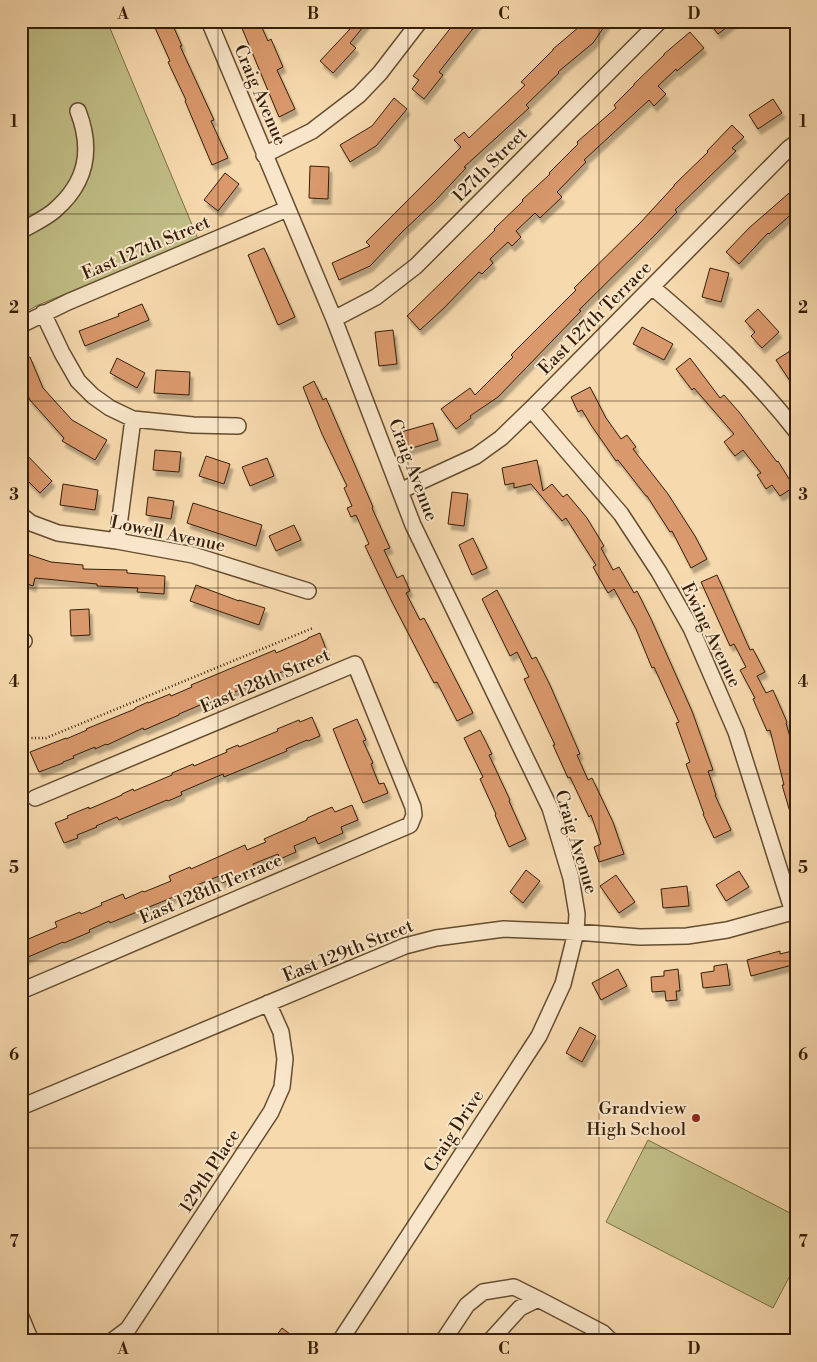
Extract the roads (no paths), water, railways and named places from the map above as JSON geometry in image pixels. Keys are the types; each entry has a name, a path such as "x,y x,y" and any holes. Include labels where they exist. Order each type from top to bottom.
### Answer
{"street":[{"name":"Craig Avenue","path":"209,21 334,319 413,525 550,808 571,878 577,914 576,932"},
{"path":"264,155 312,131 359,95 380,73 420,21"},
{"name":"127th Street","path":"334,319 376,297 416,266 660,21"},
{"path":"21,231 54,211 73,191 83,171 86,149 84,127 78,111"},
{"name":"East 127th Terrace","path":"400,491 476,456 501,438 796,143"},
{"name":"East 127th Street","path":"21,325 43,313 287,209"},
{"path":"652,287 691,320 738,366 796,431"},
{"path":"43,313 78,381 93,396 110,408 133,418 193,425 238,426"},
{"name":"Ewing Avenue","path":"531,409 620,514 659,572 691,628 736,732 794,912"},
{"path":"117,541 133,418"},
{"name":"Lowell Avenue","path":"21,515 31,522 58,533 117,541 194,555 308,591"},
{"name":"East 128th Street","path":"35,798 355,664 413,807 413,819"},
{"name":"East 128th Terrace","path":"21,991 410,825 413,819"},
{"name":"East 129th Street","path":"21,1107 405,946 436,938 504,929 640,937 687,936 727,930 794,912"},
{"name":"Craig Drive","path":"342,1340 539,1036 563,984 576,932"},
{"name":"129th Place","path":"112,1341 128,1330 272,1112 282,1087 285,1059 281,1032 268,1003"},
{"path":"443,1341 467,1306 484,1292 514,1287 603,1333 611,1341"},
{"path":"490,1341 520,1308 538,1299"},
{"path":"21,1317 31,1341"}],"place":[{"name":"Grandview High School","path":"696,1118"}]}
